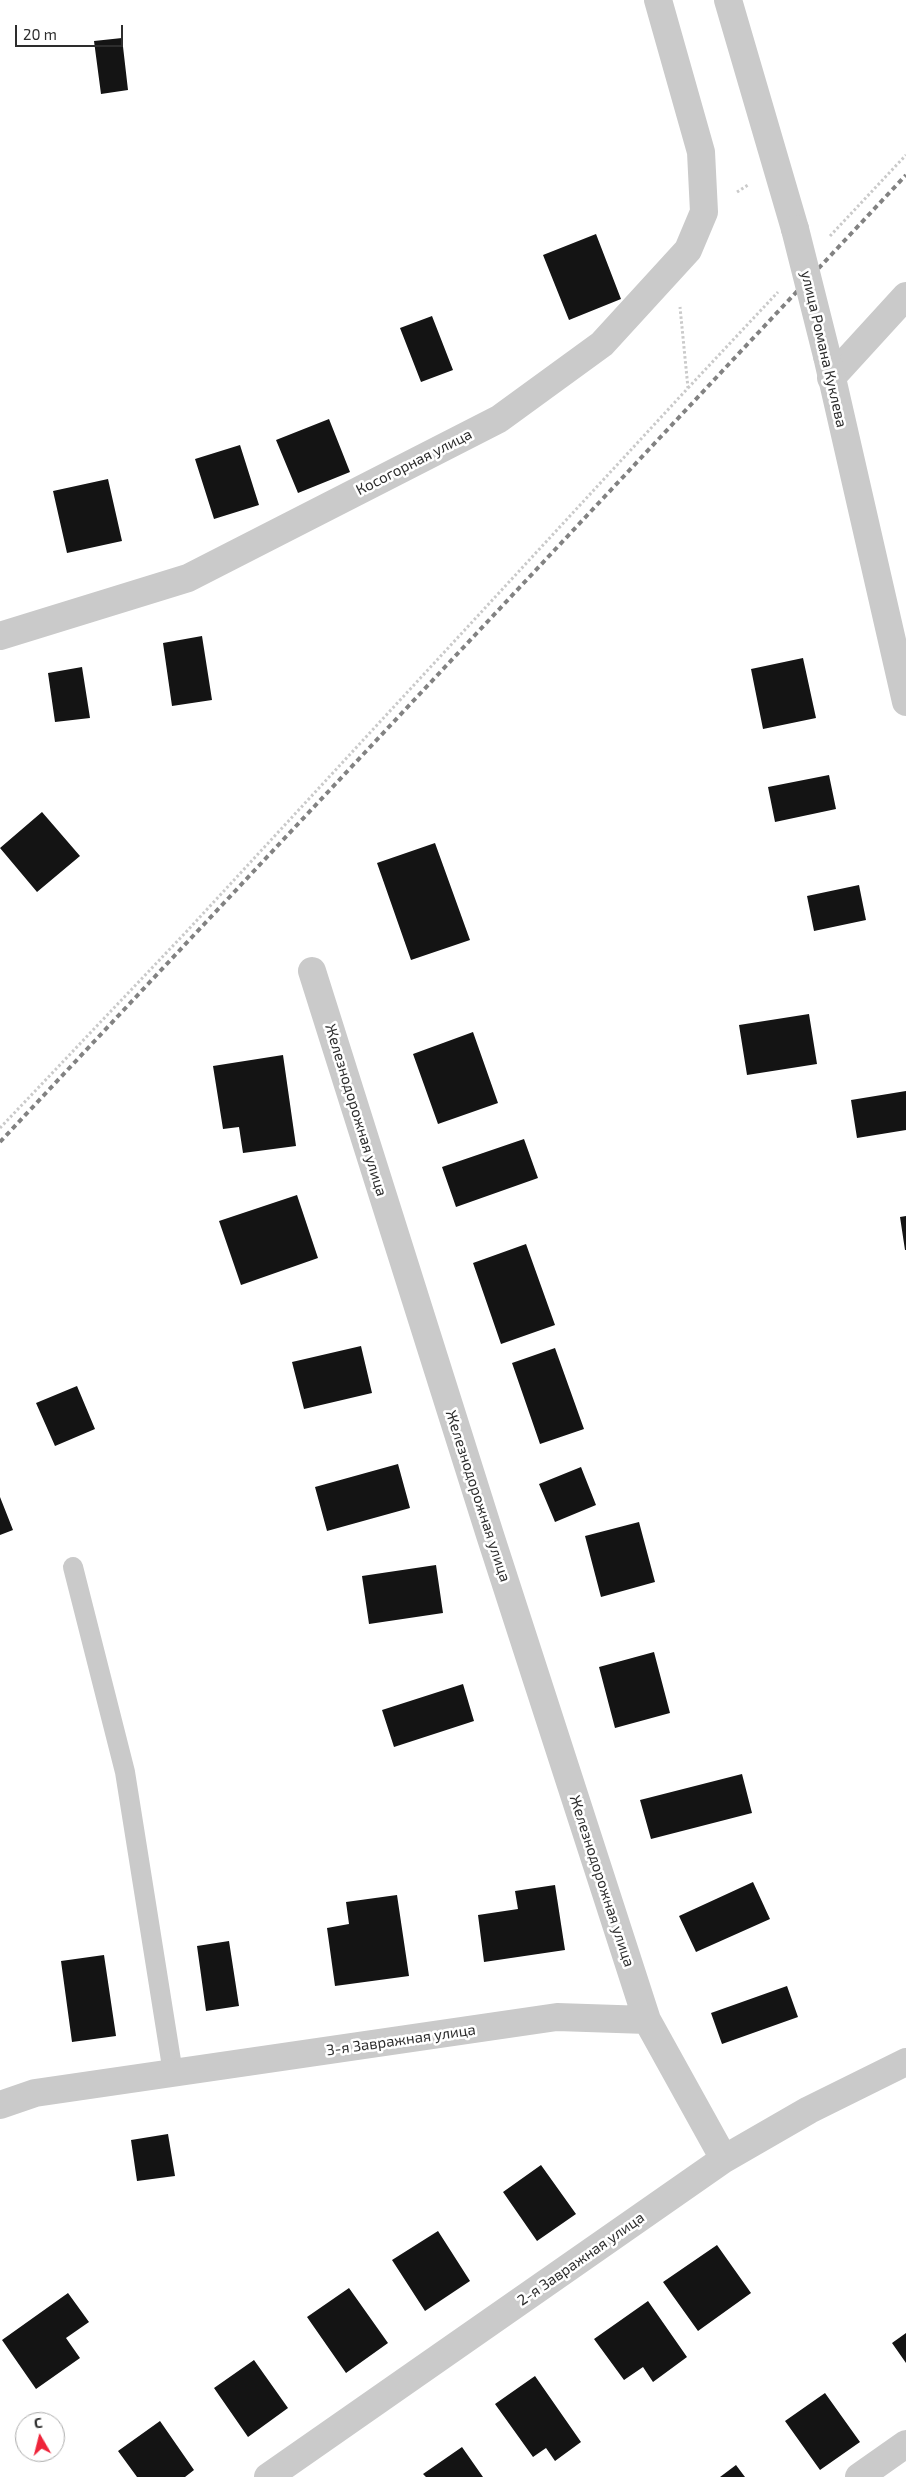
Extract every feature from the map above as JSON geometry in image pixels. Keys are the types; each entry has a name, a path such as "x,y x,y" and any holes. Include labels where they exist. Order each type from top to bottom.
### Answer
{"street":[{"name":"Косогорная улица","path":"0,636 188,578 499,419 602,344 688,250 704,212 701,152 658,0"},
{"name":"улица Романа Куклева","path":"728,0 795,229 829,367 906,702"},
{"path":"829,367 906,296"},
{"name":"Железнодорожная улица","path":"312,971 493,1545 647,2020"},
{"name":"3-я Завражная улица","path":"0,2105 35,2093 557,2018 647,2020"},
{"path":"647,2020 724,2159"},
{"name":"2-я Завражная улица","path":"268,2477 724,2159 809,2110 906,2062"},
{"path":"859,2477 906,2444"}],"lane":[{"path":"73,1567 125,1772 172,2073"}],"path":[{"path":"704,212 777,168"},
{"path":"0,1128 201,916 688,388 680,303"}],"building":[{"path":"122,38 128,90 101,94 94,41"},
{"path":"596,234 621,299 569,320 543,255"},
{"path":"432,316 453,370 421,382 400,328"},
{"path":"329,419 350,472 298,493 276,440"},
{"path":"240,445 259,505 214,519 195,459"},
{"path":"108,479 122,541 67,553 53,491"},
{"path":"202,636 212,700 172,706 163,643"},
{"path":"803,658 816,718 763,729 751,669"},
{"path":"82,667 90,718 55,722 48,673"},
{"path":"829,775 836,809 775,822 768,787"},
{"path":"42,812 80,856 37,892 0,848"},
{"path":"435,843 470,940 411,960 377,863"},
{"path":"859,885 866,920 814,931 807,896"},
{"path":"809,1014 817,1064 747,1075 739,1025"},
{"path":"473,1032 498,1103 438,1124 413,1054"},
{"path":"283,1055 296,1146 243,1153 239,1127 223,1129 213,1066"},
{"path":"906,1091 906,1130 857,1138 851,1100"},
{"path":"524,1139 538,1178 456,1207 442,1167"},
{"path":"297,1195 318,1258 241,1285 219,1221"},
{"path":"906,1216 906,1250 905,1250 900,1217"},
{"path":"526,1244 555,1325 501,1344 473,1263"},
{"path":"361,1346 372,1393 304,1409 292,1362"},
{"path":"555,1348 584,1429 540,1444 512,1363"},
{"path":"77,1386 95,1429 55,1446 36,1403"},
{"path":"398,1464 410,1508 327,1531 315,1487"},
{"path":"581,1467 596,1505 555,1522 539,1484"},
{"path":"0,1497 13,1530 0,1535"},
{"path":"639,1522 655,1582 601,1597 585,1536"},
{"path":"436,1565 443,1613 369,1624 362,1576"},
{"path":"654,1652 670,1713 615,1728 599,1667"},
{"path":"463,1684 474,1721 394,1747 382,1710"},
{"path":"742,1774 752,1813 651,1839 640,1800"},
{"path":"753,1882 770,1919 696,1952 679,1916"},
{"path":"555,1885 565,1950 484,1962 478,1915 518,1909 515,1891"},
{"path":"397,1895 409,1976 335,1986 327,1928 349,1924 346,1902"},
{"path":"229,1941 239,2006 206,2011 197,1946"},
{"path":"104,1955 116,2036 72,2042 61,1961"},
{"path":"787,1986 798,2017 722,2044 711,2013"},
{"path":"168,2134 175,2176 137,2181 131,2140"},
{"path":"541,2165 576,2214 537,2241 503,2192"},
{"path":"438,2231 470,2281 425,2311 392,2260"},
{"path":"717,2245 751,2293 698,2331 663,2282"},
{"path":"349,2288 388,2343 346,2373 307,2317"},
{"path":"68,2293 89,2322 66,2338 80,2358 36,2389 2,2340"},
{"path":"648,2301 687,2357 653,2382 643,2367 624,2380 594,2339"},
{"path":"906,2333 906,2363 892,2343"},
{"path":"254,2360 288,2408 248,2437 214,2388"},
{"path":"535,2376 581,2442 555,2461 546,2448 533,2457 495,2404"},
{"path":"825,2393 860,2442 820,2470 785,2421"},
{"path":"160,2421 194,2470 185,2477 137,2477 118,2451"},
{"path":"462,2447 483,2477 426,2477 423,2474"},
{"path":"736,2465 745,2477 720,2477"}],"railway":[{"path":"0,1142 906,175"}]}
